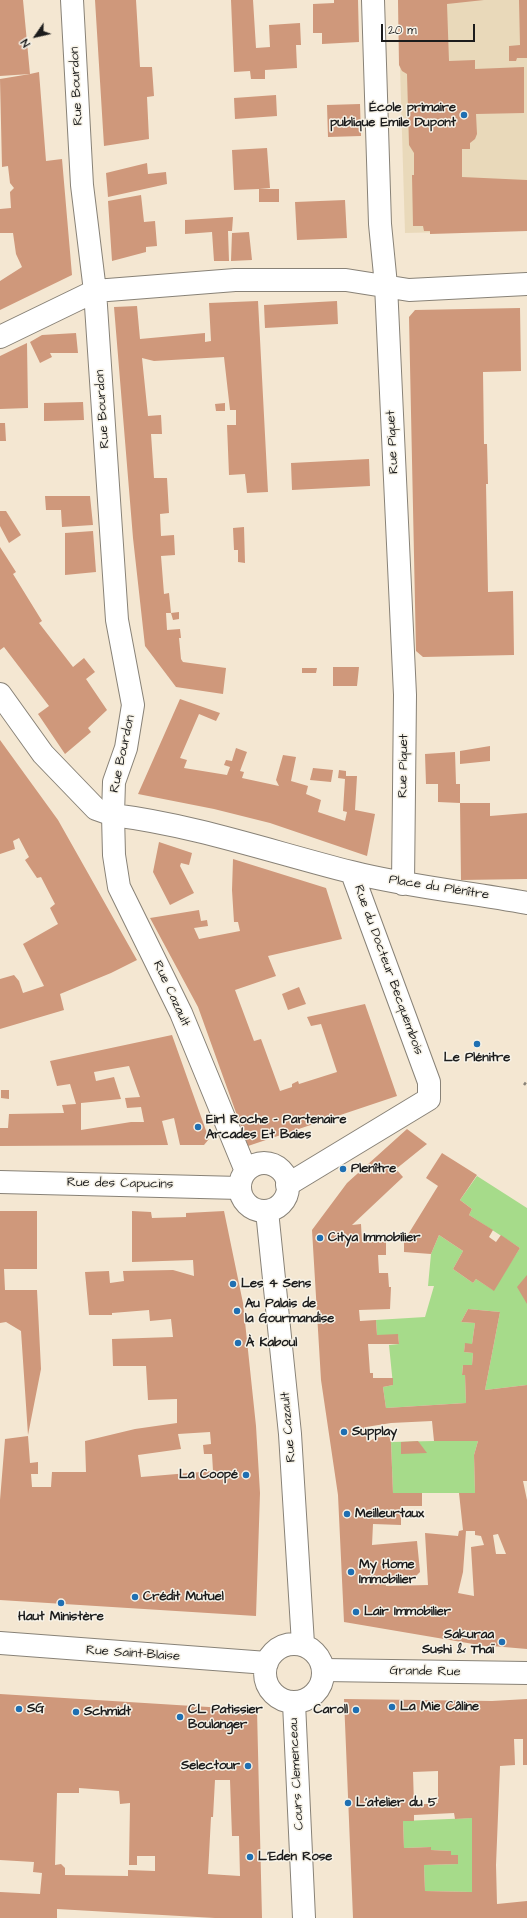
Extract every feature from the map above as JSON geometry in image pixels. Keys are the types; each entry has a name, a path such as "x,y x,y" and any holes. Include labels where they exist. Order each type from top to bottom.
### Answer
{"street":[{"name":"Rue Bourdon","path":"72,0 82,185 95,291 117,620 133,705 126,748 114,782 113,815"},
{"name":"Rue Piquet","path":"374,0 380,224 386,285 405,695 403,884"},
{"path":"0,337 95,291 235,280 346,280 386,285 409,290 527,284"},
{"name":"Rue du Docteur Becquembois","path":"0,694 43,754 96,809 113,815 145,819 210,834 352,873 429,1082 429,1099 287,1185"},
{"name":"Rue Cazault","path":"113,815 114,855 119,887 181,1013 243,1179"},
{"name":"Place du Plénître","path":"352,873 403,884 527,903"},
{"path":"268,1164 281,1171 285,1177 287,1185 284,1199 274,1209 267,1211 251,1208 245,1202 243,1179 253,1166 268,1164"},
{"name":"Rue des Capucins","path":"0,1182 243,1179"},
{"name":"Rue Cazault","path":"267,1211 290,1434 303,1644"},
{"name":"Rue Saint-Blaise","path":"0,1643 267,1663"},
{"path":"294,1643 303,1644 317,1654 322,1662 324,1670 323,1680 319,1689 312,1697 294,1703 280,1699 270,1690 265,1676 267,1663 271,1655 281,1647 294,1643"},
{"name":"Grande Rue","path":"324,1670 527,1674"},
{"name":"Cours Clemenceau","path":"294,1703 304,1918"}],"path":[{"path":"524,1085 527,1081"}],"shaded area":[{"name":"École primaire publique Emile Dupont","path":"398,0 527,0 527,230 405,233"}],"green space":[{"path":"477,1176 527,1208 527,1385 485,1390 500,1312 468,1309 461,1322 475,1323 472,1344 465,1344 464,1352 473,1353 472,1365 463,1365 462,1375 465,1375 466,1403 386,1408 383,1387 393,1385 389,1345 399,1344 398,1335 377,1335 376,1320 425,1317 434,1286 428,1286 431,1254 439,1235 463,1251 453,1269 473,1283 476,1279 493,1290 520,1248 469,1215 472,1209 460,1200"},
{"path":"478,1441 474,1455 475,1493 393,1493 391,1442"},
{"path":"472,1818 472,1892 425,1891 424,1865 458,1864 458,1855 451,1855 451,1851 431,1850 430,1847 404,1848 403,1821"}],"building":[{"path":"0,0 23,0 30,74 0,76"},
{"path":"95,0 136,0 140,67 152,67 154,96 147,97 149,139 104,146"},
{"path":"231,0 253,0 256,48 270,47 269,25 300,23 301,45 296,45 297,68 265,70 265,79 251,79 250,71 234,72"},
{"path":"334,0 358,0 359,42 322,44 322,33 313,33 313,4 334,3"},
{"name":"École primaire publique Emile Dupont","path":"398,0 484,0 447,4 449,61 475,60 475,69 524,67 524,113 476,114 477,134 475,139 470,143 470,149 462,149 462,177 527,180 527,231 430,234 430,231 424,231 423,226 413,226 412,175 414,175 414,153 409,145 407,74 402,71 399,65"},
{"path":"519,0 527,0 527,58 517,58 516,61 509,61 509,46 520,45"},
{"path":"39,72 46,161 62,159 72,275 0,310 0,281 22,267 16,254 13,233 0,233 0,209 11,208 10,192 14,188 10,183 8,166 2,167 0,79"},
{"path":"276,95 277,116 235,119 234,98"},
{"path":"360,104 361,136 328,137 327,105"},
{"path":"267,148 270,188 234,190 232,150"},
{"path":"147,163 148,174 166,172 167,184 108,197 106,173"},
{"path":"259,189 279,189 279,202 259,202"},
{"path":"141,195 144,222 155,221 157,246 146,247 146,252 112,261 108,201"},
{"path":"345,200 347,238 297,240 295,202"},
{"path":"233,217 232,231 228,231 229,261 214,261 212,232 185,234 185,220"},
{"path":"249,232 252,260 231,261 232,233"},
{"path":"258,301 268,492 247,493 245,474 229,475 227,425 236,425 236,410 230,410 224,357 154,361 142,358 148,416 161,415 162,434 151,434 154,478 167,478 169,513 160,514 161,536 174,535 175,555 161,556 164,594 169,593 171,613 166,613 167,630 180,629 181,638 179,638 181,659 183,662 226,668 223,694 176,687 145,646 133,538 114,307 137,306 140,339 205,333 205,342 211,341 209,303"},
{"path":"337,301 338,324 265,328 264,305"},
{"path":"520,308 521,371 483,372 484,444 487,444 488,484 486,484 488,592 513,591 514,655 423,657 416,651 409,317 415,310"},
{"path":"76,333 78,353 50,353 52,357 40,363 30,342 42,335"},
{"path":"27,343 28,408 0,409 0,356"},
{"path":"83,402 84,420 44,421 44,403"},
{"path":"225,403 225,411 216,411 215,404"},
{"path":"0,423 5,423 6,441 0,441"},
{"path":"369,459 370,486 292,490 291,463"},
{"path":"45,496 90,496 93,525 62,527 61,510 46,510"},
{"path":"0,511 6,511 21,535 9,543 0,526"},
{"path":"244,527 245,563 238,562 238,550 234,550 233,528"},
{"path":"93,531 96,572 65,575 65,533"},
{"path":"0,547 16,572 13,574 42,621 39,623 73,667 84,658 95,672 86,679 107,710 88,728 91,732 65,754 38,714 49,706 4,647 0,650"},
{"path":"179,612 179,619 173,620 171,613"},
{"path":"333,667 359,667 357,686 333,686"},
{"path":"302,668 317,668 316,673 302,673"},
{"path":"180,699 220,713 216,721 199,714 180,758 187,760 184,768 227,775 230,767 224,765 226,760 232,761 236,748 247,752 240,771 244,772 242,778 279,786 276,780 283,755 296,757 291,781 308,786 306,794 321,800 318,812 345,821 347,812 343,811 345,779 338,778 339,770 346,771 346,776 357,776 355,810 375,814 367,856 270,823 214,809 138,794"},
{"path":"0,740 58,820 137,960 111,973 60,994 64,1010 0,1029 0,979 14,975 19,981 23,993 44,986 23,944 58,924 50,908 55,904 41,877 37,878 25,860 29,857 19,838 13,841 15,849 0,854"},
{"path":"490,746 490,761 460,764 460,751"},
{"path":"455,752 456,784 460,784 460,803 438,802 438,784 426,784 425,754"},
{"path":"313,768 333,770 331,782 310,780"},
{"path":"460,803 490,803 490,816 527,813 527,879 461,880"},
{"path":"159,842 192,853 189,865 181,863 180,866 194,893 170,905 153,872"},
{"path":"233,859 326,888 342,939 268,956 276,976 235,990 254,1041 261,1039 280,1091 292,1087 292,1084 298,1081 299,1084 337,1072 321,1024 311,1026 307,1017 365,1004 397,1096 248,1146 198,1007 150,918 199,910 201,921 207,920 208,926 194,928 199,939 240,931 238,922 234,922 232,890"},
{"path":"299,987 306,1004 288,1010 282,994"},
{"path":"172,1035 209,1139 204,1145 180,1145 174,1118 162,1121 168,1145 0,1146 0,1128 8,1128 9,1114 64,1113 62,1105 76,1104 70,1084 57,1086 50,1061","holes":["129,1066 140,1097 125,1098 127,1108 141,1107 144,1122 131,1122 81,1130 81,1103 121,1099 114,1077 96,1081 94,1072"]},
{"path":"1,1090 9,1090 9,1099 1,1098"},
{"path":"407,1129 427,1144 396,1169 403,1177 352,1225 361,1224 362,1242 386,1242 386,1255 378,1255 379,1273 388,1273 389,1287 391,1287 390,1309 359,1310 360,1321 376,1320 377,1335 398,1334 399,1344 368,1344 370,1373 373,1373 373,1378 393,1378 393,1385 383,1387 386,1408 466,1403 465,1375 462,1375 463,1365 472,1365 473,1353 464,1352 465,1343 472,1344 475,1323 461,1322 468,1309 500,1312 485,1390 527,1385 527,1481 523,1481 527,1500 527,1649 491,1647 344,1622 338,1495 321,1380 312,1230 347,1183","holes":["432,1421 434,1441 478,1441 474,1455 475,1493 459,1493 463,1530 459,1531 458,1536 425,1533 428,1585 386,1586 385,1578 416,1576 420,1572 417,1541 372,1545 373,1524 401,1525 401,1506 422,1506 422,1493 393,1493 391,1442 389,1436 375,1438 368,1442 366,1427 391,1423","466,1531 475,1531 475,1535 481,1536 484,1545 471,1547 474,1596 458,1593 463,1572","498,1534 506,1554 496,1554 493,1535"]},
{"path":"442,1153 477,1175 460,1200 472,1209 469,1215 493,1230 489,1237 496,1242 501,1235 520,1248 494,1291 476,1279 473,1283 453,1269 463,1251 439,1235 431,1254 404,1252 404,1241 438,1186 426,1178"},
{"path":"0,1211 37,1211 37,1269 4,1269 5,1290 37,1290 41,1369 28,1435 21,1331 6,1322 0,1323"},
{"path":"132,1211 151,1212 152,1218 186,1217 186,1213 224,1211 243,1303 256,1426 260,1493 256,1616 0,1600 0,1500 5,1439 28,1436 30,1463 38,1462 38,1474 31,1474 32,1487 51,1487 52,1472 86,1472 85,1441 135,1429 177,1423 177,1399 148,1400 146,1366 113,1366 112,1339 173,1337 171,1319 150,1321 149,1310 112,1313 112,1315 89,1315 85,1272 109,1271 110,1283 124,1281 123,1271 173,1270 194,1276 193,1260 132,1262","holes":["210,1432 211,1444 203,1445 204,1454 212,1454 213,1471 141,1477 138,1455 181,1449 178,1434"]},
{"path":"527,1275 527,1304 517,1287"},
{"path":"418,1441 427,1453 401,1454 401,1442"},
{"path":"0,1694 257,1710 262,1918 215,1918 57,1909 57,1918 0,1918 0,1892 40,1894 42,1873 33,1872 34,1862 0,1860","holes":["215,1780 230,1780 232,1836 239,1836 240,1876 208,1874 211,1817 213,1817","79,1788 119,1791 120,1804 130,1803 129,1865 137,1865 137,1856 155,1856 155,1871 128,1870 128,1876 65,1875 65,1868 61,1864 55,1865 57,1793 79,1793"]},
{"path":"344,1699 492,1701 527,1699 527,1765 523,1765 523,1739 514,1739 515,1765 500,1766 496,1865 497,1904 527,1901 527,1918 353,1918","holes":["438,1771 438,1803 414,1805 413,1772","454,1813 455,1819 472,1818 472,1892 425,1891 424,1865 458,1864 458,1855 451,1855 451,1851 431,1850 431,1847 404,1848 403,1821 414,1821 414,1815"]}],"place":[{"name":"École primaire publique Emile Dupont","path":"464,115"},
{"name":"Le Plénitre","path":"477,1044"},
{"name":"Eirl Roche - Partenaire Arcades Et Baies","path":"198,1127"},
{"name":"Plenître","path":"343,1169"},
{"name":"Citya Immobilier","path":"320,1238"},
{"name":"Les 4 Sens","path":"233,1284"},
{"name":"Au Palais de la Gourmandise","path":"237,1311"},
{"name":"À Kaboul","path":"238,1343"},
{"name":"Supplay","path":"344,1432"},
{"name":"La Coopé","path":"246,1475"},
{"name":"Meilleurtaux","path":"347,1514"},
{"name":"My Home Immobilier","path":"351,1572"},
{"name":"Crédit Mutuel","path":"135,1597"},
{"name":"Haut Ministère","path":"61,1603"},
{"name":"Lair Immobilier","path":"356,1612"},
{"name":"Sakuraa Sushi & Thaï","path":"502,1642"},
{"name":"La Mie Câline","path":"392,1707"},
{"name":"SG","path":"19,1709"},
{"name":"Caroll","path":"356,1710"},
{"name":"Schmidt","path":"76,1712"},
{"name":"CL Patissier Boulanger","path":"180,1717"},
{"name":"Selectour","path":"248,1766"},
{"name":"L'atelier du 5","path":"348,1803"},
{"name":"L'Eden Rose","path":"250,1857"}]}
